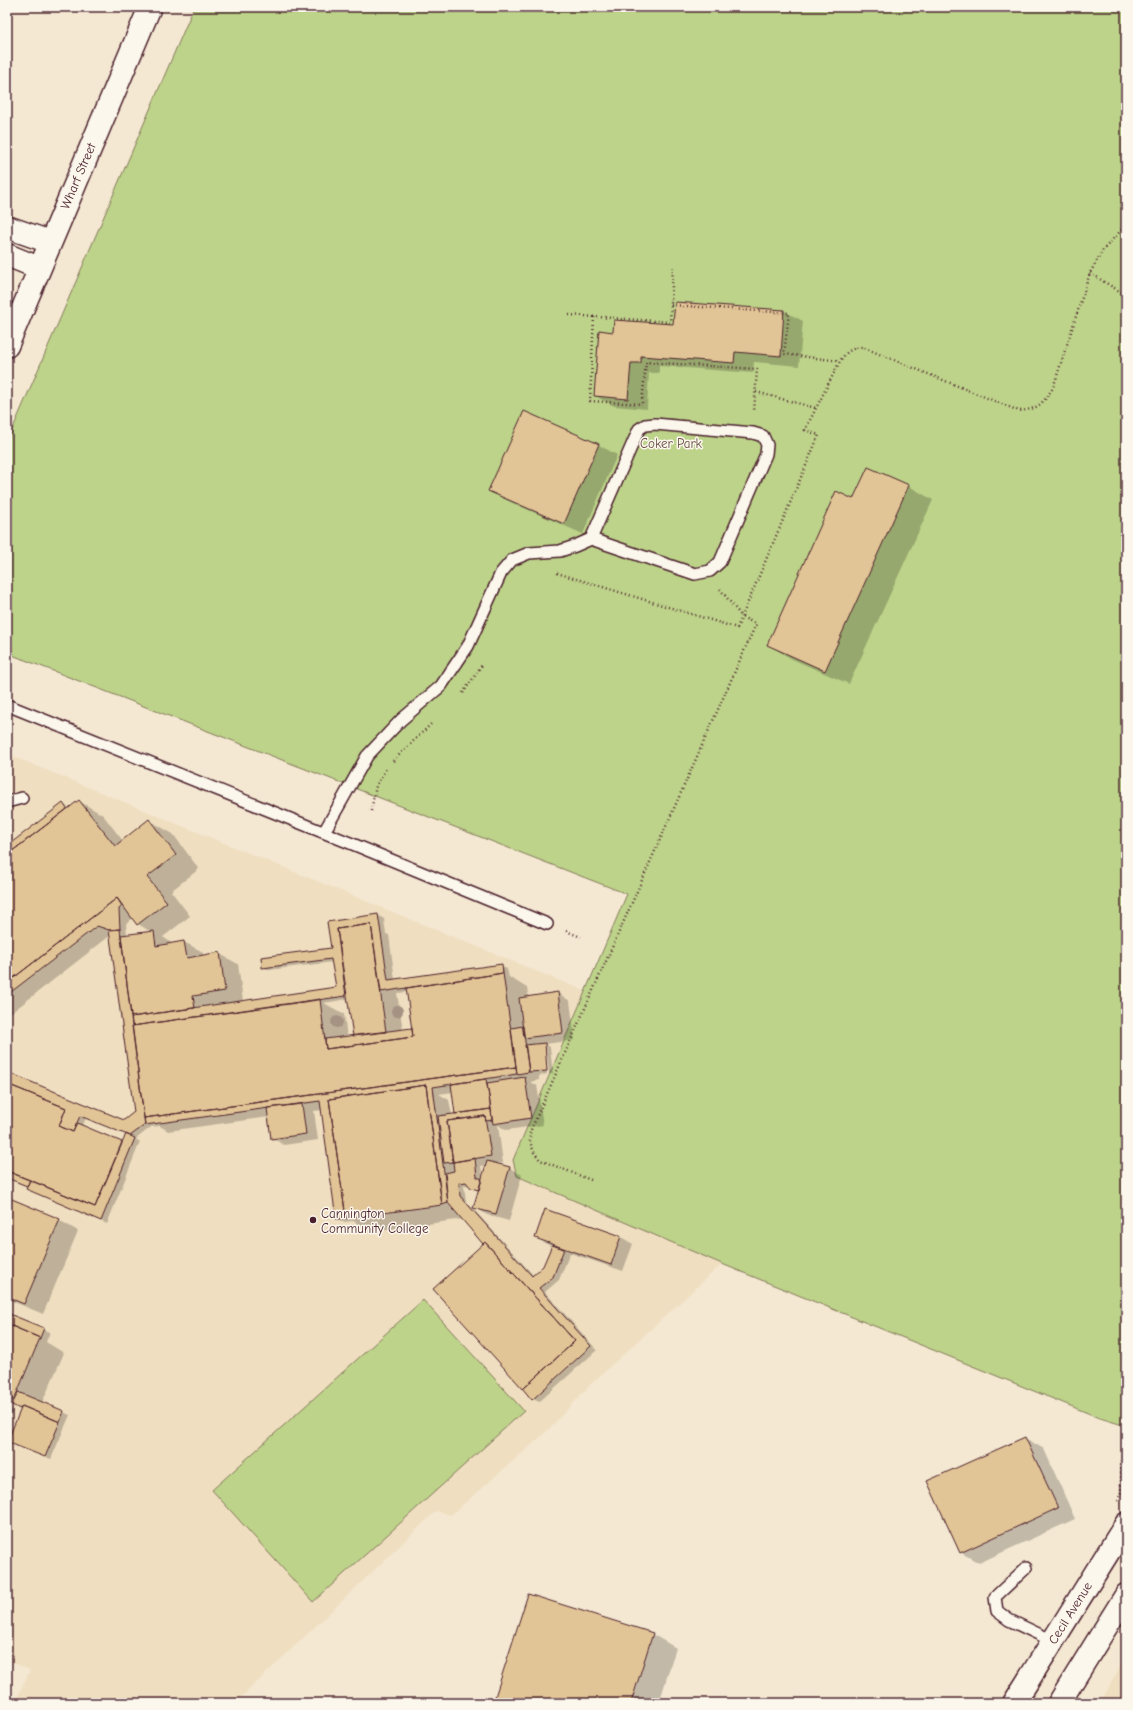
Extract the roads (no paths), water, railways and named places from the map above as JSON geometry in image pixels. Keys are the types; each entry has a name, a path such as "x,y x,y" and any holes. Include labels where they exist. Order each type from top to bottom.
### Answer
{"main road":[{"name":"Wharf Street","path":"7,346 150,7"},
{"path":"7,227 50,242"},
{"path":"7,255 39,268"},
{"name":"Cecil Avenue","path":"1014,1703 1126,1524"},
{"path":"1059,1703 1126,1595"}],"lane":[{"path":"324,832 367,756 401,720 441,686 468,646 501,573 512,560 529,553 560,551 591,539 639,429 645,425 655,424 753,433 763,436 767,445 766,454 720,562 710,571 695,574 591,539"},
{"path":"7,705 324,832 547,924"},
{"path":"7,802 22,798"},
{"path":"1026,1568 995,1597 997,1611 1009,1620 1052,1641"}],"place":[{"name":"Cannington Community College","path":"313,1220"}],"park label":[{"name":"Coker Park","path":"671,443"}]}
